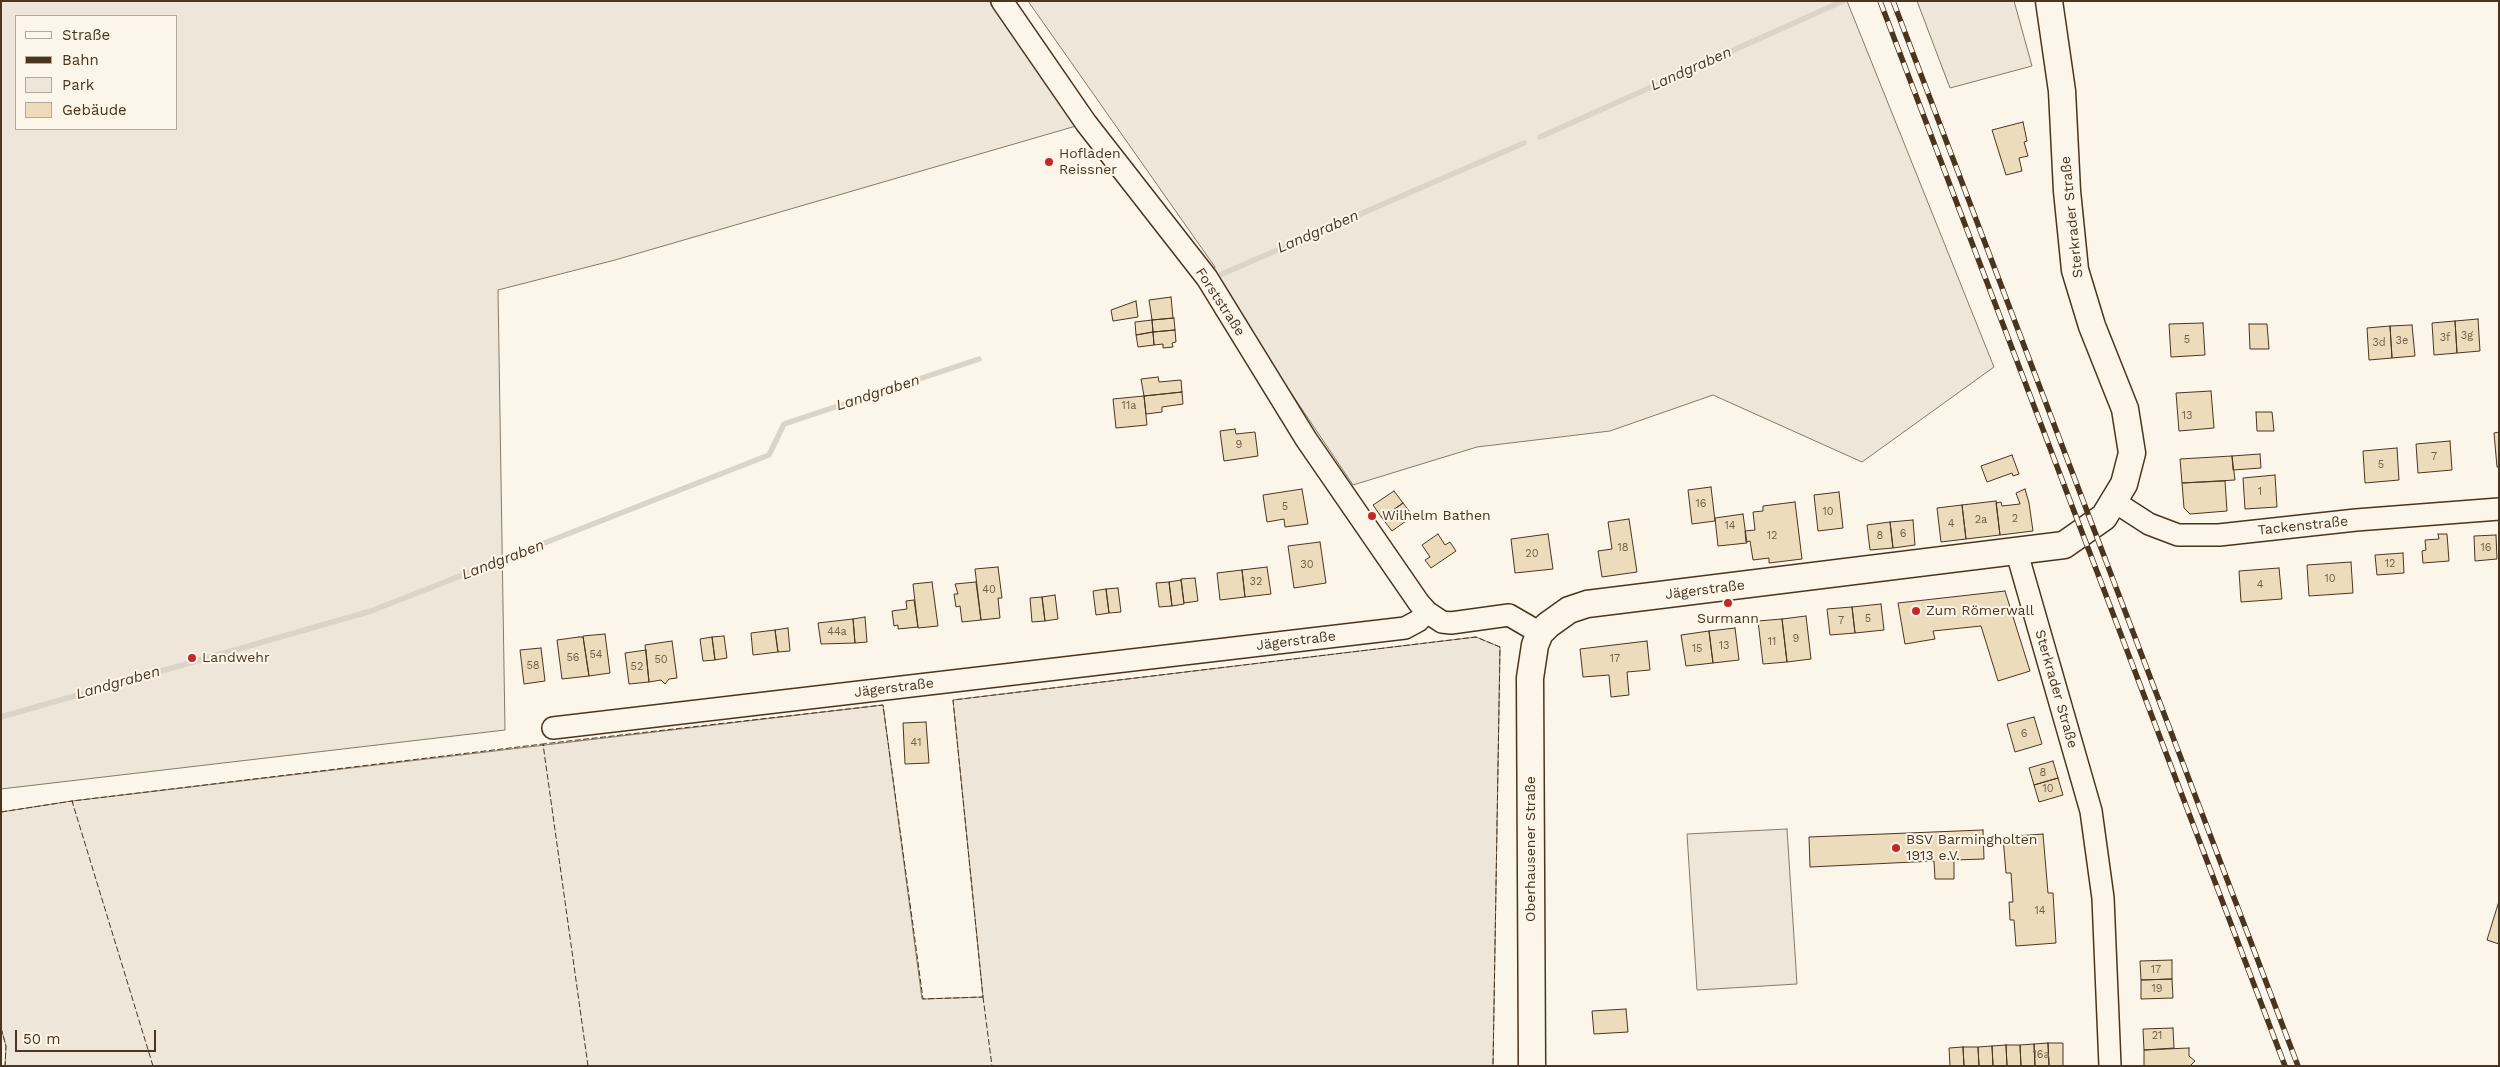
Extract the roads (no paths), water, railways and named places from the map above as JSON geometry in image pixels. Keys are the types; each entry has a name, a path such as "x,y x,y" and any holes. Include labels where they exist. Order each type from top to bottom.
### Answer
{"main road":[{"name":"Sterkrader Straße","path":"2016,553 2064,545 2094,526 2115,502 2130,467 2131,439 2125,409 2092,326 2075,270 2067,191 2062,91 2049,1"},
{"name":"Jägerstraße","path":"1540,633 1556,618 1569,610 1587,604 2016,553"},
{"name":"Oberhausener Straße","path":"1532,1066 1530,678 1531,658 1540,633"}],"street":[{"name":"Forststraße","path":"1002,1 1086,123 1207,278 1306,440 1427,612"},
{"name":"Tackenstraße","path":"2115,502 2149,524 2178,535 2219,535 2356,520 2499,509"},
{"name":"Sterkrader Straße","path":"2016,553 2091,810 2103,898 2110,1066"},
{"path":"1427,612 1442,622 1450,623 1509,616 1540,633"},
{"name":"Jägerstraße","path":"553,728 1405,628 1418,621 1427,612"}],"waterway":[{"name":"Landgraben","path":"1540,137 1843,1"},
{"name":"Landgraben","path":"1222,274 1524,143"},
{"name":"Landgraben","path":"1,717 371,611 769,455 784,424 979,359"}],"railway":[{"path":"1880,1 2285,1066"},
{"path":"1893,1 2298,1066"}],"place":[{"name":"Hofladen Reissner","path":"1049,162"},
{"name":"Wilhelm Bathen","path":"1372,516"},
{"name":"Surmann","path":"1728,603"},
{"name":"Zum Römerwall","path":"1916,611"},
{"name":"Landwehr","path":"192,658"},
{"name":"BSV Barmingholten 1913 e.V.","path":"1896,848"}]}
